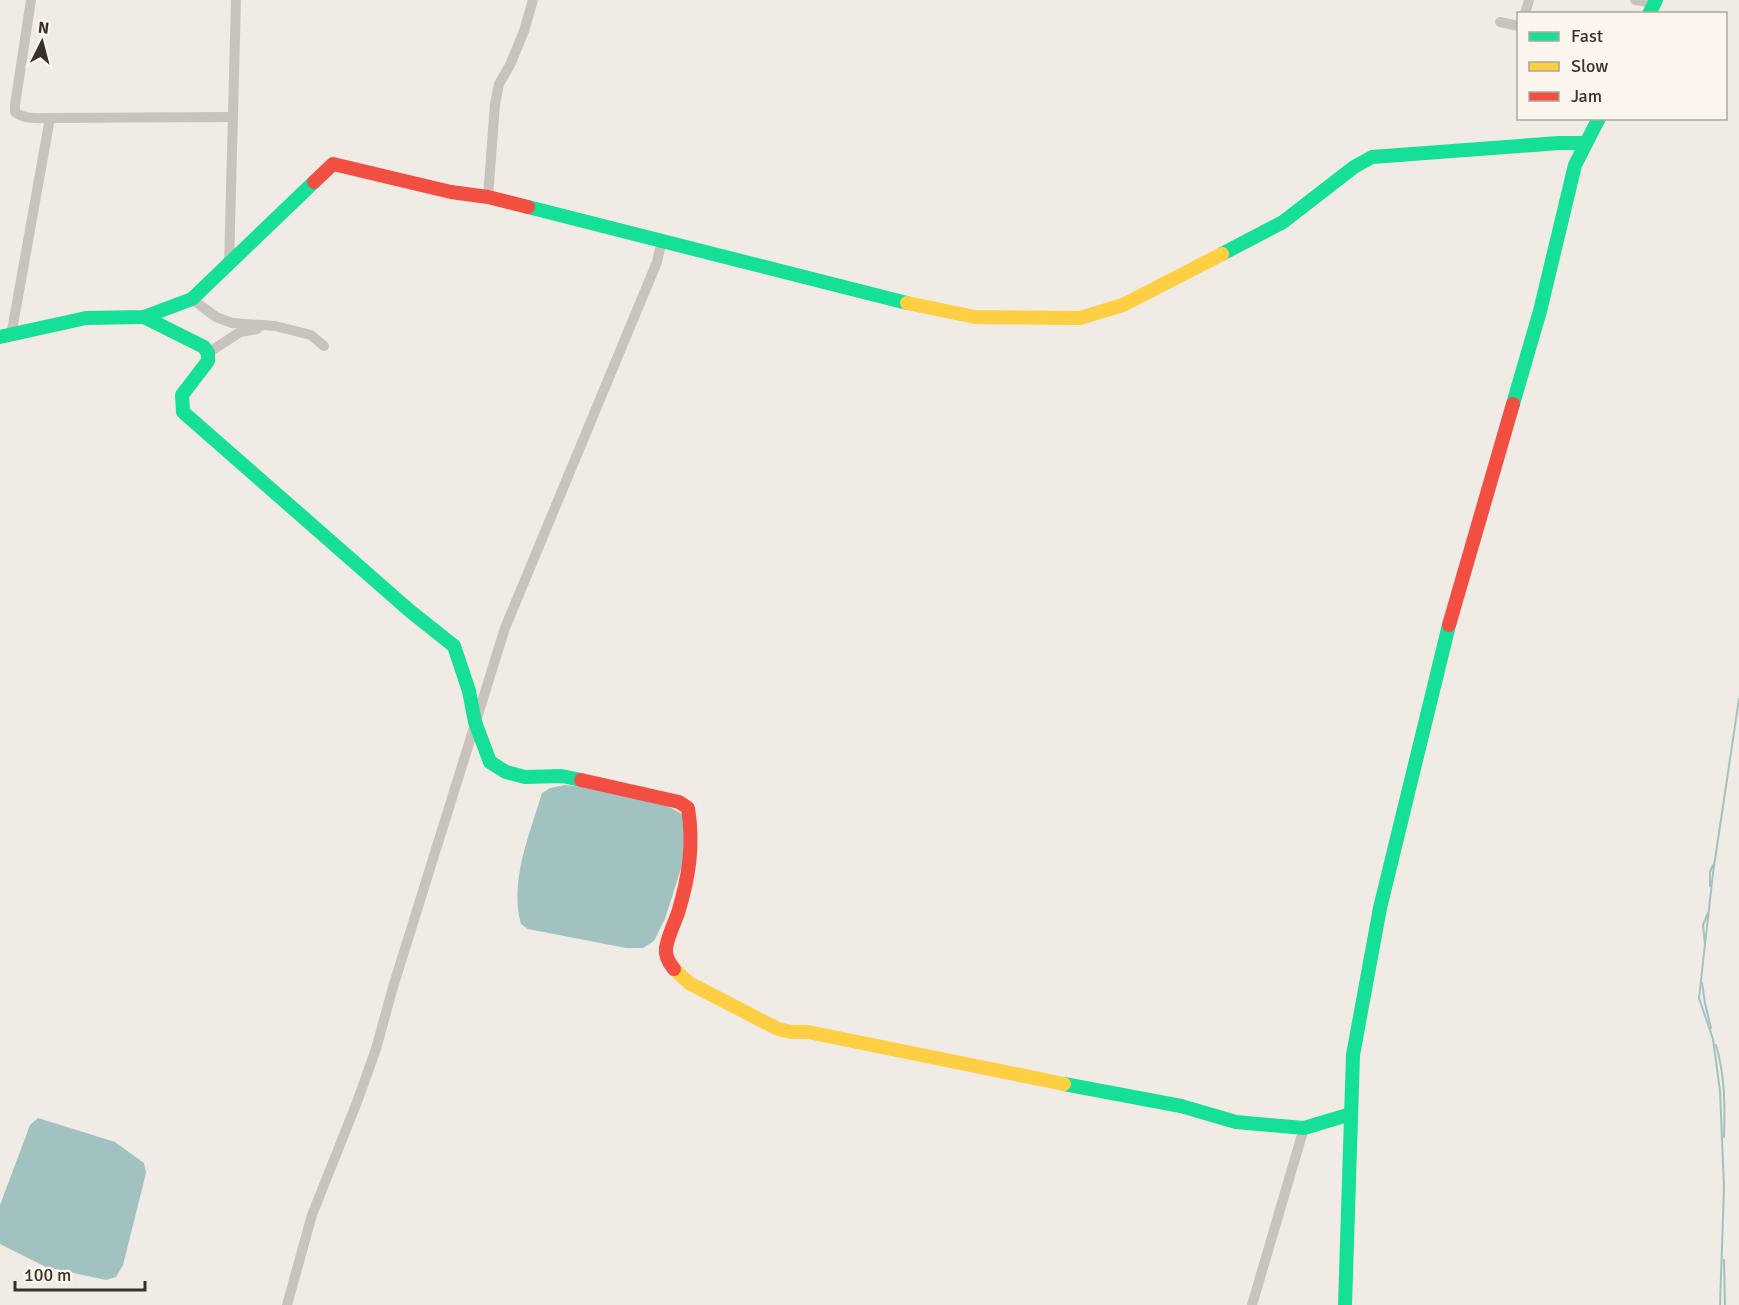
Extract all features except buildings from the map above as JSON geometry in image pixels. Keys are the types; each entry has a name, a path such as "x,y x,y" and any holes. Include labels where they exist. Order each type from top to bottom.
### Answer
{"street":[{"path":"32,0 15,105 15,111 20,116 27,118 232,117"},
{"path":"229,265 236,0"},
{"path":"488,197 495,104 499,84 510,65 524,31 533,0"},
{"path":"1635,0 1653,6"},
{"path":"1500,22 1517,26"},
{"path":"50,118 5,336 86,318 144,317 192,299 333,164 452,192 488,197 914,304 975,317 1080,318 1123,305 1283,222 1371,157 1558,142 1585,143"},
{"path":"1345,1305 1353,1055 1380,908 1456,600 1540,311 1575,165 1598,120"},
{"path":"287,1305 312,1215 376,1049 393,987 505,628 657,262 662,240"},
{"path":"192,299 216,317 232,323 275,326 317,334 324,346"},
{"path":"144,317 204,347 208,353 208,361 182,395 183,412 401,604 454,646 469,691 475,722 490,762 506,772 525,777 562,776 679,802 688,808 693,842 689,873 684,898 666,954 676,974 689,983 778,1029 808,1032 1008,1074 1160,1102 1236,1122 1304,1128 1351,1114"},
{"path":"208,353 240,332 275,326"},
{"path":"1252,1305 1304,1128"}],"water":[{"path":"565,785 643,798 658,802 683,815 687,850 665,919 654,941 643,948 626,948 528,929 521,924 518,908 519,875 532,824 542,793 550,788"},
{"path":"38,1118 115,1142 144,1163 146,1173 123,1265 116,1277 106,1280 46,1267 0,1244 0,1205 30,1125"}],"waterway":[{"path":"1720,1305 1724,1188 1720,1091 1713,1039 1699,998 1713,873 1739,699"},
{"path":"1710,886 1710,872 1713,865"},
{"path":"1705,945 1703,925 1708,913"},
{"path":"1702,983 1711,1028"},
{"path":"1716,1045 1723,1079 1724,1137"},
{"path":"1724,1260 1725,1305"}],"traffic: fast":[{"path":"1650,12 1656,0"},
{"path":"1513,404 1540,311 1575,165 1598,120"},
{"path":"1222,254 1283,222 1354,167 1372,157 1585,143"},
{"path":"0,337 86,318 144,317 192,299 314,182"},
{"path":"528,207 907,303"},
{"path":"144,317 204,347 208,353 208,361 182,395 183,412 410,611 454,646 469,691 475,722 490,762 506,772 525,777 562,776 581,780"},
{"path":"1345,1305 1353,1055 1380,908 1449,625"},
{"path":"1064,1084 1181,1106 1236,1122 1304,1128 1351,1114"}],"traffic: slow":[{"path":"907,303 975,317 1080,318 1123,305 1222,254"},
{"path":"674,969 689,983 778,1029 808,1032 1064,1084"}],"traffic: jam":[{"path":"314,182 333,164 451,192 488,197 528,207"},
{"path":"1449,625 1513,404"},
{"path":"581,780 679,802 688,808 691,835 688,874 666,948 666,954 674,969"}]}
